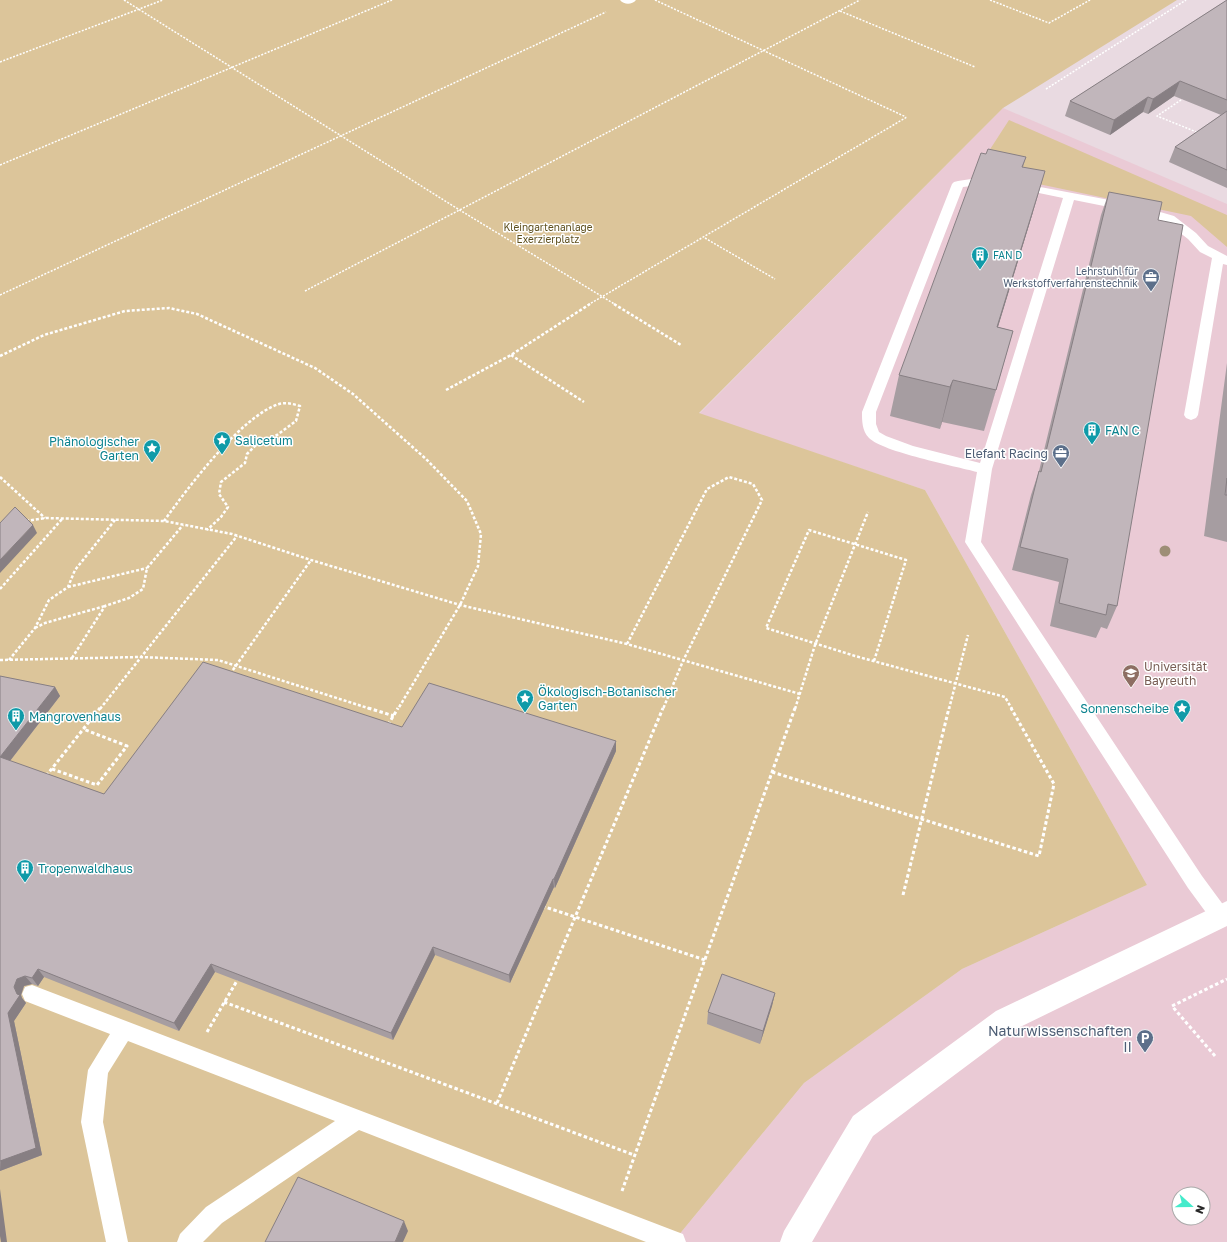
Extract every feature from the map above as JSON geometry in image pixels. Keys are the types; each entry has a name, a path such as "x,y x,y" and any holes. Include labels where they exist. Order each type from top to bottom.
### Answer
{"street":[{"path":"796,1242 863,1126 1006,1020 1224,914"}],"lane":[{"path":"985,469 911,450 875,437 869,428 870,412 958,184 984,180 1136,209 1170,219 1192,236 1204,249 1222,260 1191,415"},
{"path":"1069,196 985,469 973,542 1191,876 1224,914"},
{"path":"32,994 675,1242"},
{"path":"117,1242 92,1122 98,1070 124,1029"},
{"path":"188,1242 214,1214 356,1120"}],"path":[{"path":"124,0 458,209 682,345"},
{"path":"0,62 163,0"},
{"path":"0,165 392,0"},
{"path":"0,295 628,0"},
{"path":"446,390 511,355 601,297 704,238 907,117 655,0"},
{"path":"304,291 458,209 860,0"},
{"path":"990,0 1049,23 1090,0"},
{"path":"1046,89 1186,0"},
{"path":"840,11 975,67"},
{"path":"1189,94 1158,116 1199,133"},
{"path":"704,238 775,279"},
{"path":"0,356 44,336 125,311 169,308 196,314 315,368 353,394 426,460 468,501 481,534 478,566 460,605 386,729"},
{"path":"511,355 584,402"},
{"path":"164,521 188,487 261,412 278,404 288,402 300,406 296,421 277,436 256,444 247,454 246,463 221,482 219,494 228,507 221,517 206,530"},
{"path":"0,477 45,518"},
{"path":"497,1103 684,661 762,500 753,484 729,477 706,489 627,644"},
{"path":"612,1218 800,694 815,645 868,512"},
{"path":"24,521 45,518 164,521 238,536 311,560 460,605 627,644 800,694"},
{"path":"0,589 64,518"},
{"path":"68,587 75,570 115,520"},
{"path":"35,628 129,598 142,589 147,568 184,524"},
{"path":"772,772 1039,856 1054,784 1005,697 815,645 766,628 809,530 906,560 874,661"},
{"path":"43,780 139,657 238,536"},
{"path":"228,678 235,665 311,560"},
{"path":"9,660 35,628 49,600 68,587 147,568"},
{"path":"71,658 105,606"},
{"path":"903,895 923,820 955,683 968,635"},
{"path":"0,660 139,657 218,660 394,716"},
{"path":"52,769 97,785 127,746 83,729"},
{"path":"537,904 704,960"},
{"path":"194,1056 240,975"},
{"path":"1215,1056 1172,1006 1227,979"},
{"path":"224,1002 634,1155"}],"shaded area":[{"name":"Universität Bayreuth","path":"1003,108 1227,204 1227,1242 673,1242 804,1083 962,969 1147,885 925,490 699,414"}],"green space":[{"name":"Ökologisch-Botanischer Garten","path":"0,0 1177,0 1003,108 699,413 925,490 1147,885 962,969 804,1083 673,1242 0,1242"},
{"path":"1009,120 1227,215 1227,247 1191,216 976,171"}],"building":[{"path":"1227,0 1227,100 1180,81 1153,99 1148,97 1114,120 1070,101"},
{"path":"1227,111 1227,170 1175,147"},
{"name":"FAN D","path":"988,149 1026,157 1022,167 1045,171 997,327 1013,331 996,390 953,380 950,387 899,375 981,153 986,154"},
{"name":"FAN C","path":"1109,192 1162,202 1158,220 1183,225 1117,606 1108,604 1106,615 1059,603 1068,559 1020,547 1039,471 1041,472"},
{"path":"1227,478 1227,495 1225,495"},
{"path":"15,507 33,525 0,560 0,523"},
{"path":"203,662 402,727 429,683 616,741 509,975 433,947 391,1033 211,964 174,1023 38,969 32,978 25,976 17,979 14,987 17,994 20,995 8,1013 36,1148 0,1161 0,757 104,794"},
{"name":"Mangrovenhaus","path":"0,676 55,687 0,757"},
{"path":"722,974 775,993 763,1031 708,1012"},
{"path":"298,1177 404,1221 395,1242 265,1242"}],"place":[{"name":"FAN D","path":"980,270"},
{"name":"Lehrstuhl für Werkstoffverfahrenstechnik","path":"1151,292"},
{"name":"FAN C","path":"1092,445"},
{"name":"Salicetum","path":"222,455"},
{"name":"Phänologischer Garten","path":"152,463"},
{"name":"Elefant Racing","path":"1061,468"},
{"name":"Universität Bayreuth","path":"1131,688"},
{"name":"Ökologisch-Botanischer Garten","path":"525,713"},
{"name":"Sonnenscheibe","path":"1182,723"},
{"name":"Mangrovenhaus","path":"16,731"},
{"name":"Tropenwaldhaus","path":"25,883"},
{"name":"Naturwissenschaften II","path":"1145,1053"}],"park label":[{"name":"Kleingartenanlage Exerzierplatz","path":"548,232"}]}
